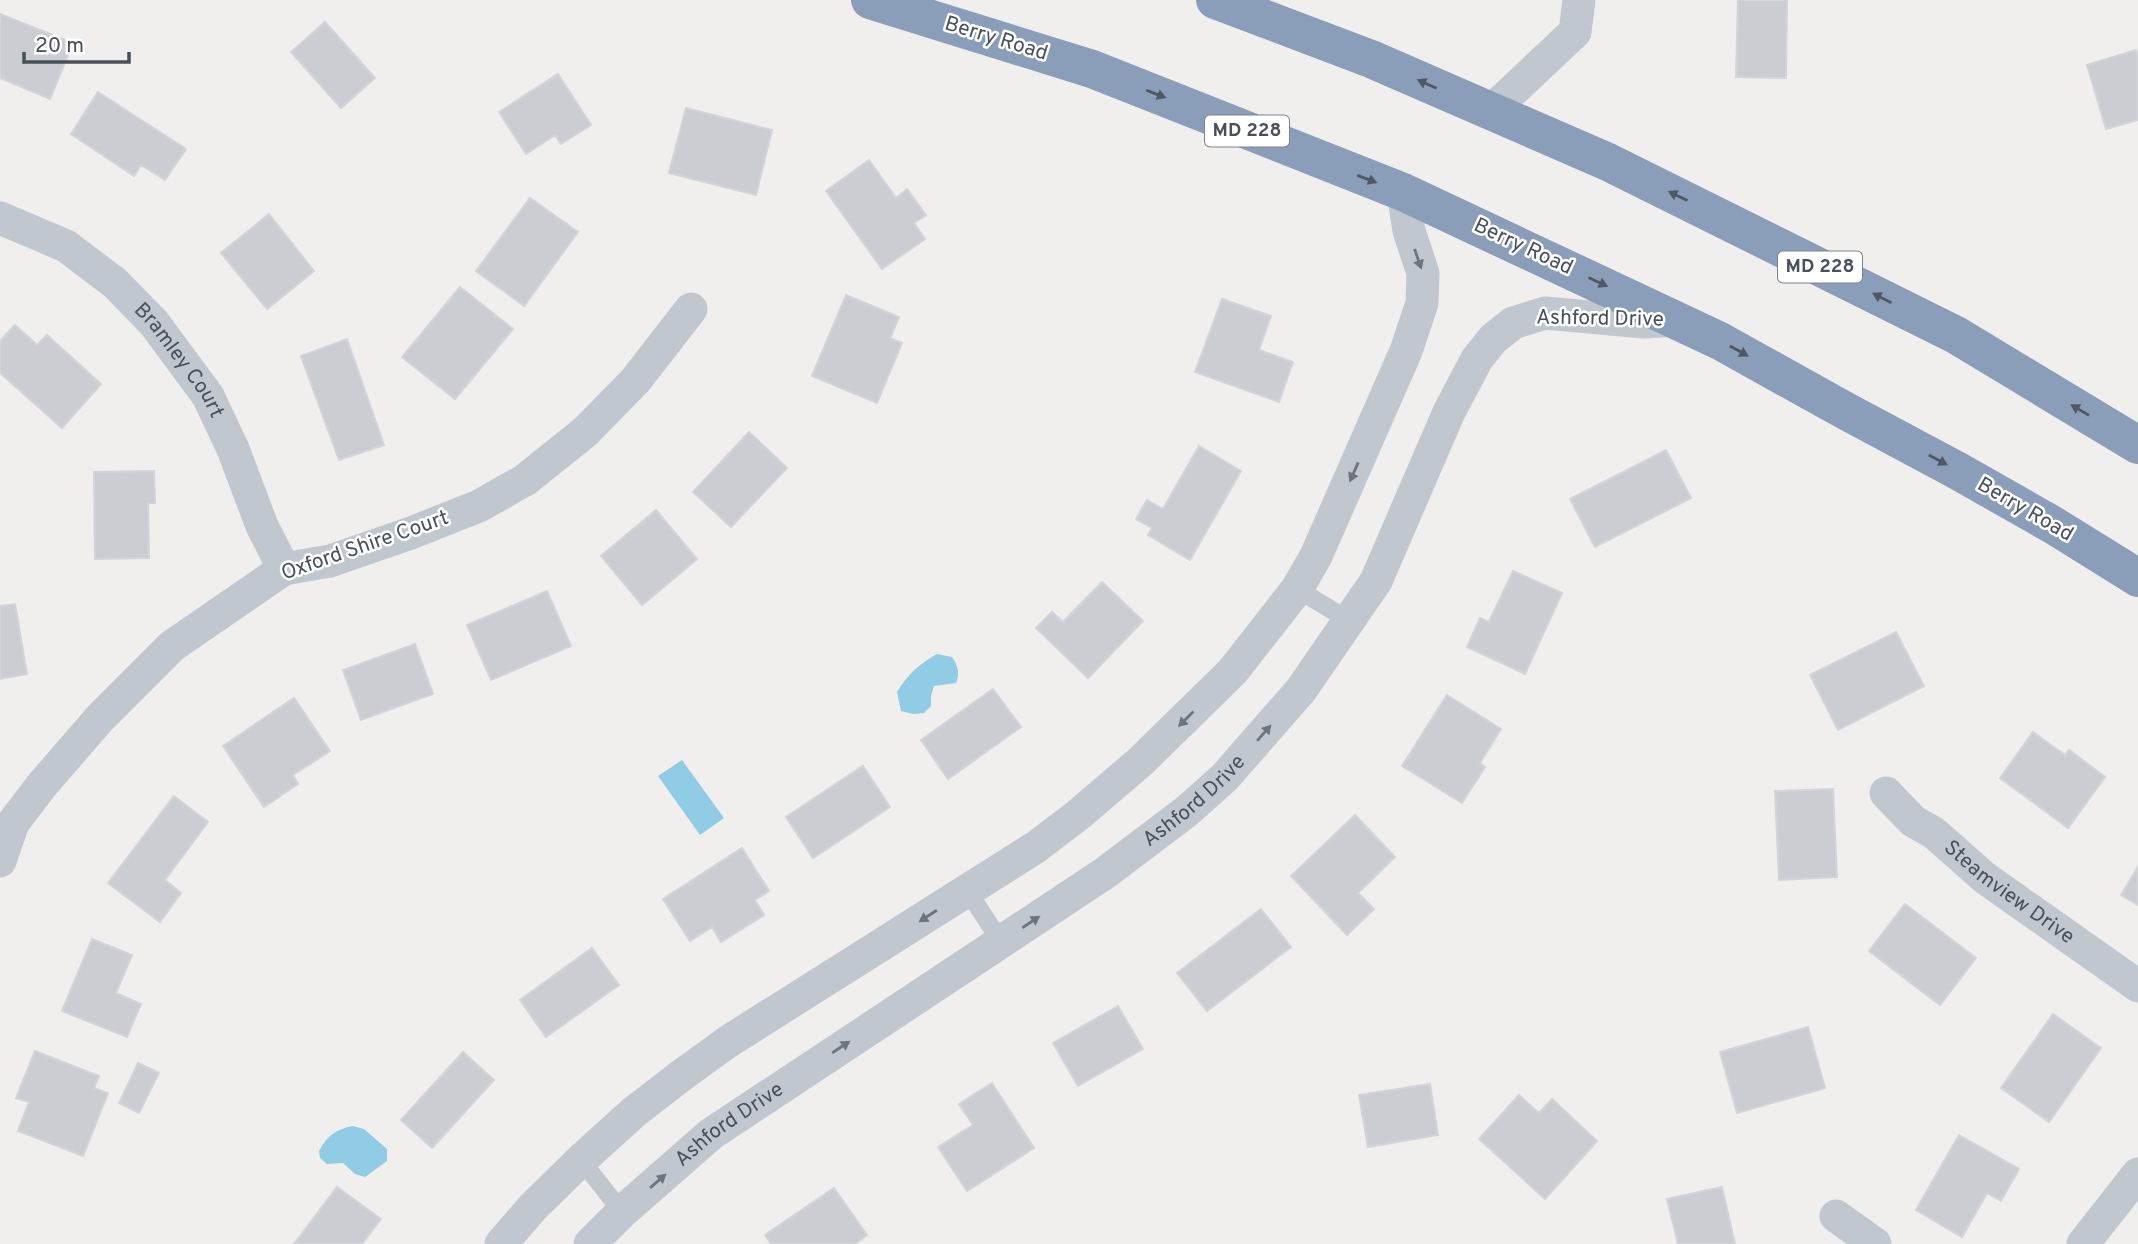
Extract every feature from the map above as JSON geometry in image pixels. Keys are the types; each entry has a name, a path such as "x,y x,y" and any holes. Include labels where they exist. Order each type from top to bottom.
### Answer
{"highway":[{"name":"Berry Road","path":"870,0 1092,69 1403,192 1720,341 1958,471 2053,525 2138,578"},
{"name":"MD 228","path":"1215,0 1371,59 1608,162 1955,335 2138,445"}],"street":[{"path":"1490,112 1575,32 1579,0"},
{"path":"501,1244 533,1207 634,1112 729,1041 1046,839 1140,762 1233,671 1297,589 1316,556 1406,351 1422,303 1423,273 1409,231 1403,192"},
{"name":"Bramley Court","path":"0,218 66,246 115,283 154,323 208,396 233,449 262,526 284,569"},
{"name":"Oxford Shire Court","path":"0,861 6,820 172,646 284,569 330,561 411,534 479,506 524,480 592,425 635,381 691,309"},
{"name":"Ashford Drive","path":"590,1244 622,1212 711,1134 1153,838 1225,777 1301,690 1376,581 1449,412 1476,359 1493,339 1513,323 1545,313 1644,322 1678,320"},
{"name":"Steamview Drive","path":"1886,793 1913,821 1934,833 1985,877 2138,986"},
{"path":"2083,1244 2138,1174"},
{"path":"1836,1216 1875,1244"}],"lane":[{"path":"1297,589 1350,621"},
{"path":"967,890 1001,942"},
{"path":"581,1160 622,1212"}],"water":[{"path":"937,654 952,657 956,663 956,683 934,686 931,706 924,713 901,711 897,692 914,670"},
{"path":"682,760 724,818 700,835 658,776"},
{"path":"353,1126 364,1129 387,1149 387,1161 365,1177 355,1174 343,1163 327,1164 320,1158 319,1151 329,1137 337,1131"}],"building":[{"path":"1738,0 1787,0 1786,78 1736,77"},
{"path":"0,14 73,43 50,99 0,78"},
{"path":"325,22 375,78 341,108 291,52"},
{"path":"2136,50 2138,120 2106,129 2087,65"},
{"path":"558,74 591,125 561,144 555,135 526,154 499,112"},
{"path":"98,92 186,149 165,180 141,165 134,176 71,134"},
{"path":"686,108 772,130 756,195 669,173"},
{"path":"869,160 896,198 907,189 926,215 914,223 925,239 882,269 826,191"},
{"path":"530,198 578,232 524,306 476,271"},
{"path":"269,214 314,271 267,309 221,253"},
{"path":"460,287 513,329 455,399 402,357"},
{"path":"846,295 899,317 890,338 902,343 877,403 812,376"},
{"path":"1222,299 1271,316 1259,350 1293,362 1279,402 1195,372"},
{"path":"15,325 37,345 47,335 101,384 62,428 0,373 0,341"},
{"path":"347,339 384,445 339,460 301,356"},
{"path":"749,432 787,468 731,527 693,492"},
{"path":"1199,446 1241,471 1190,560 1148,535 1152,528 1136,519 1147,500 1163,509"},
{"path":"1666,450 1691,498 1595,547 1570,499"},
{"path":"154,471 155,503 148,503 149,558 95,559 94,472"},
{"path":"656,510 697,559 642,605 601,556"},
{"path":"1513,571 1562,593 1525,674 1467,647 1480,618 1489,622"},
{"path":"1102,582 1143,621 1088,678 1036,628 1052,612 1063,622"},
{"path":"547,591 571,646 491,680 467,625"},
{"path":"15,604 27,674 0,679 0,606"},
{"path":"1896,632 1924,686 1838,730 1810,675"},
{"path":"415,644 433,694 361,720 343,670"},
{"path":"993,689 1021,727 948,779 921,740"},
{"path":"1447,695 1501,729 1480,763 1485,767 1462,803 1402,766"},
{"path":"294,698 330,751 293,775 298,784 264,807 223,746"},
{"path":"2033,732 2065,755 2069,750 2105,777 2068,828 2000,778"},
{"path":"863,766 890,807 813,858 786,817"},
{"path":"1833,789 1837,877 1779,880 1775,791"},
{"path":"174,796 208,822 165,880 181,893 160,922 108,883"},
{"path":"1355,815 1395,857 1358,893 1374,909 1347,935 1291,876"},
{"path":"742,848 769,891 755,900 764,915 721,942 712,927 690,941 663,899"},
{"path":"2138,867 2138,905 2121,895"},
{"path":"1905,904 1976,958 1940,1005 1869,951"},
{"path":"1261,909 1291,947 1207,1011 1177,973"},
{"path":"92,939 132,955 116,993 141,1004 127,1037 62,1011"},
{"path":"592,948 619,985 546,1037 520,1000"},
{"path":"1118,1006 1143,1049 1078,1086 1053,1043"},
{"path":"2053,1014 2101,1048 2049,1122 2001,1088"},
{"path":"1808,1027 1825,1088 1737,1113 1720,1052"},
{"path":"35,1051 99,1076 94,1088 108,1093 83,1156 18,1131 29,1102 16,1098"},
{"path":"463,1052 494,1080 432,1148 401,1120"},
{"path":"138,1063 159,1073 139,1113 119,1103"},
{"path":"992,1083 1034,1148 967,1191 938,1147 973,1125 959,1104"},
{"path":"1430,1084 1438,1135 1368,1147 1359,1095"},
{"path":"1519,1095 1539,1113 1552,1099 1597,1141 1545,1199 1479,1139"},
{"path":"1959,1135 2019,1169 2001,1201 1987,1193 1962,1237 1916,1210"},
{"path":"337,1187 381,1219 362,1244 294,1244"},
{"path":"1722,1187 1735,1244 1678,1244 1667,1199"},
{"path":"834,1188 867,1235 855,1244 771,1244 765,1235"}]}
